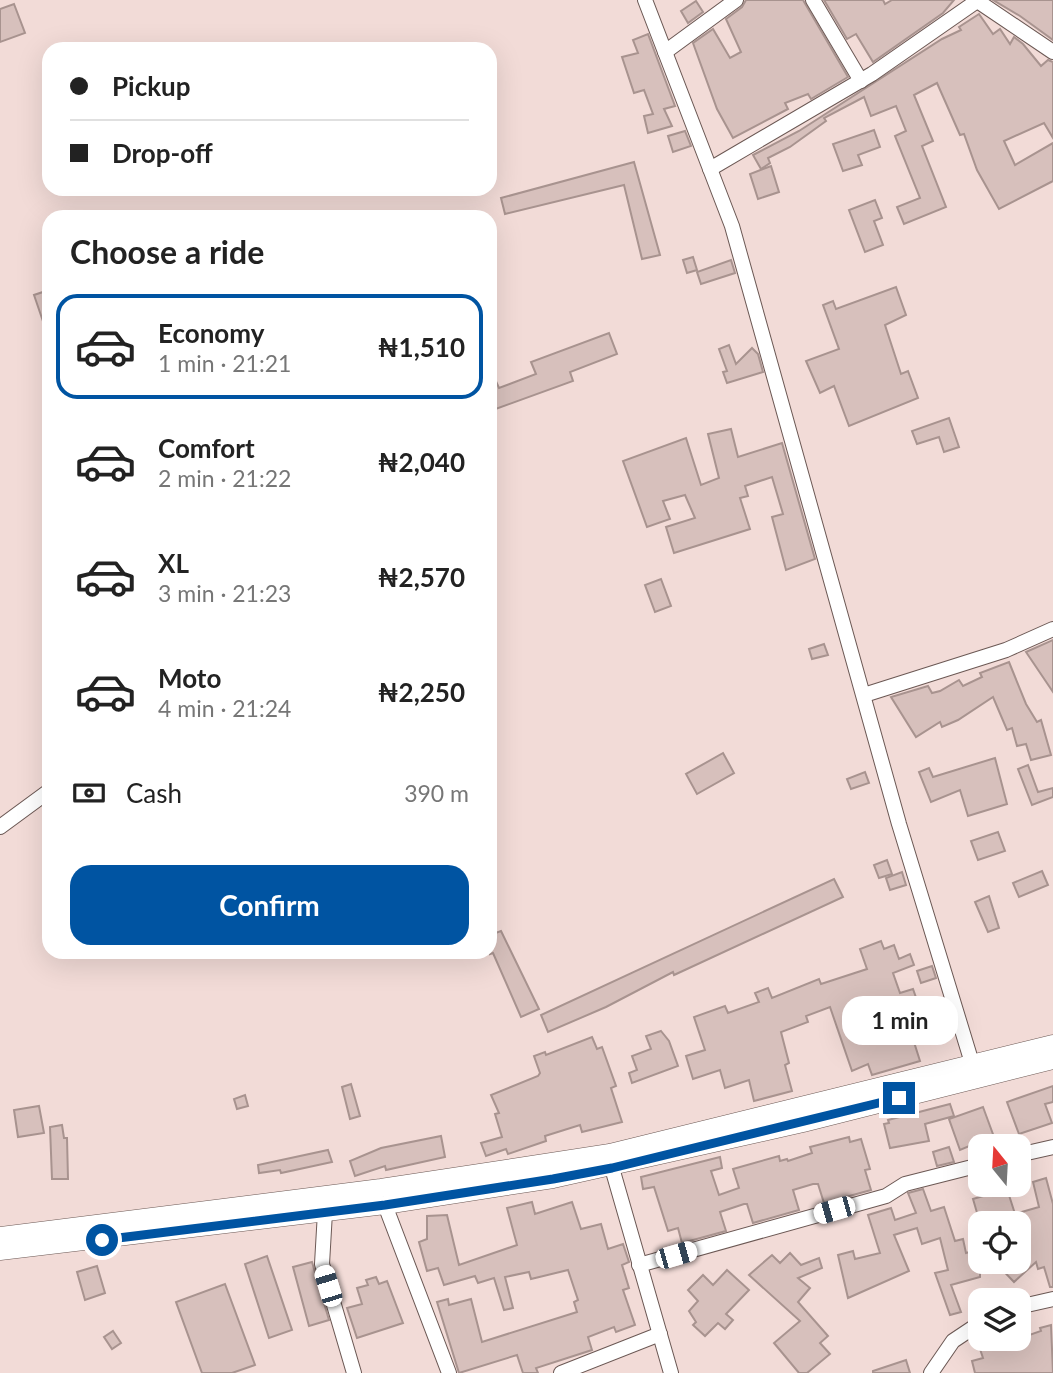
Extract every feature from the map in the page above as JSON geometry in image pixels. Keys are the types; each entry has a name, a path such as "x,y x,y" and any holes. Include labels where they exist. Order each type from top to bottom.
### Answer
{"street":[{"path":"645,0 740,252 899,824 972,1063"},
{"path":"665,52 736,0"},
{"path":"813,0 861,81"},
{"path":"710,169 861,81 977,1 1053,52"},
{"path":"864,695 1006,650 1053,629"},
{"path":"0,827 42,796"},
{"path":"0,1236 381,1188 610,1153 1053,1044"},
{"path":"0,1251 385,1205 612,1168 1053,1060"},
{"path":"1031,1153 1053,1147"},
{"path":"612,1168 671,1373"},
{"path":"639,1265 886,1196 905,1184 968,1168"},
{"path":"385,1205 449,1373"},
{"path":"325,1212 322,1264 354,1373"},
{"path":"1031,1304 1053,1298"},
{"path":"931,1373 953,1341 968,1331"},
{"path":"561,1373 660,1334"}],"building":[{"path":"746,0 803,0 848,77 811,99 808,94 785,103 788,109 733,138 717,109 693,43 713,29 730,58 741,52 726,19 742,7"},
{"path":"824,0 883,0 885,4 892,0 954,0 943,13 873,62 856,34 847,39"},
{"path":"993,0 1053,0 1053,40 1020,16"},
{"path":"696,1 703,12 688,23 681,11"},
{"path":"14,4 25,33 0,42 0,9"},
{"path":"979,14 993,34 1000,29 1010,44 1014,37 1041,66 1048,60 1053,62 1053,138 1044,123 1004,141 1015,165 1053,143 1053,181 999,209 977,170 964,134 960,135 937,83 914,95 933,141 922,146 946,207 904,224 897,207 920,198 895,136 906,131 896,106 871,116 864,97 824,118 826,121 790,147 768,158 770,163 761,169 753,155 799,131 942,39 961,30 959,27"},
{"path":"648,34 675,106 664,109 672,126 648,133 644,116 653,114 644,90 634,93 622,57 638,53 633,40"},
{"path":"874,130 880,147 858,155 862,165 843,171 833,144"},
{"path":"685,131 691,146 673,152 668,136"},
{"path":"634,162 660,255 642,259 624,185 505,214 501,198"},
{"path":"771,166 779,192 758,199 750,174"},
{"path":"875,200 882,218 874,221 883,245 865,252 849,210"},
{"path":"693,257 697,270 687,273 683,260"},
{"path":"731,260 735,273 701,284 697,272"},
{"path":"896,287 906,315 885,325 901,374 908,371 918,398 849,426 834,386 820,393 806,361 839,349 823,305 833,301 836,309"},
{"path":"42,292 42,318 34,295"},
{"path":"609,333 617,354 570,372 573,381 497,408 497,384 499,388 536,374 531,362"},
{"path":"729,345 736,364 752,348 758,354 763,372 727,383 723,372 727,371 719,349"},
{"path":"949,418 959,447 944,452 939,437 917,444 912,431"},
{"path":"731,429 738,457 782,443 815,559 786,570 772,517 783,514 772,477 745,486 748,496 740,498 750,529 674,553 666,527 695,518 685,495 663,501 670,519 647,527 623,461 686,438 701,485 719,478 708,434"},
{"path":"661,579 671,606 655,612 645,585"},
{"path":"1053,640 1053,692 1026,652"},
{"path":"824,644 828,655 812,659 809,649"},
{"path":"1009,662 1026,704 1037,722 1041,720 1051,755 1031,760 1026,744 1017,746 1012,728 1007,730 993,697 958,720 942,727 940,722 916,737 891,697 928,686 932,693 940,691 959,680 963,686 982,677 980,673"},
{"path":"723,753 734,773 697,794 686,774"},
{"path":"995,758 1007,804 968,816 960,790 931,802 919,772 929,768 933,777"},
{"path":"1028,765 1038,792 1053,788 1053,797 1032,805 1018,769"},
{"path":"865,772 869,783 851,789 847,779"},
{"path":"998,832 1005,851 978,860 971,841"},
{"path":"887,860 892,874 879,878 874,865"},
{"path":"1042,871 1048,885 1019,897 1013,883"},
{"path":"902,872 906,885 890,890 886,878"},
{"path":"834,879 843,897 674,975 673,972 606,1007 548,1032 541,1015"},
{"path":"989,896 999,928 988,932 975,902"},
{"path":"501,931 539,1009 521,1017 496,959 497,932"},
{"path":"881,941 884,949 894,945 899,959 910,954 914,965 893,973 900,993 913,989 926,1026 941,1021 945,1031 914,1042 920,1061 872,1075 868,1064 852,1071 830,1007 806,1016 808,1022 781,1032 789,1063 785,1065 792,1091 754,1101 749,1080 725,1088 720,1070 693,1079 686,1056 705,1050 694,1017 725,1006 728,1013 759,1002 755,993 768,988 772,998 819,979 821,984 867,969 860,949"},
{"path":"932,966 936,978 921,983 917,971"},
{"path":"661,1031 669,1041 678,1066 632,1083 629,1073 637,1070 632,1056 651,1049 646,1036"},
{"path":"592,1037 597,1049 602,1047 616,1086 611,1088 622,1122 582,1132 580,1125 545,1136 546,1141 508,1154 506,1149 486,1156 481,1143 502,1137 495,1114 499,1113 491,1095 538,1076 540,1073 534,1056 545,1052 546,1055"},
{"path":"351,1084 360,1116 350,1119 342,1087"},
{"path":"1053,1086 1053,1102 1045,1104 1052,1123 1019,1134 1007,1102"},
{"path":"245,1095 248,1106 237,1109 234,1099"},
{"path":"950,1104 954,1116 925,1124 929,1141 890,1148 884,1124 889,1123 888,1120"},
{"path":"39,1106 44,1133 18,1137 14,1110"},
{"path":"983,1107 993,1134 968,1134 968,1147 960,1150 949,1119"},
{"path":"62,1125 64,1138 67,1138 68,1179 52,1179 50,1127"},
{"path":"441,1136 445,1157 386,1170 385,1166 355,1176 350,1161 381,1148"},
{"path":"849,1137 850,1142 861,1139 870,1169 865,1170 871,1190 824,1203 818,1184 813,1184 793,1190 799,1210 753,1223 747,1204 744,1204 720,1212 726,1231 682,1243 678,1228 668,1231 654,1187 643,1189 641,1177 720,1157 722,1168 711,1171 719,1195 739,1188 733,1169 779,1156 780,1161 788,1161 812,1153 810,1147"},
{"path":"949,1147 954,1162 937,1166 933,1152"},
{"path":"328,1150 332,1162 281,1173 280,1170 259,1173 258,1165"},
{"path":"1046,1178 1053,1204 1053,1287 1050,1287 1044,1267 1038,1269 1036,1262 1031,1267 1031,1211 1025,1211 1039,1207 1033,1182"},
{"path":"923,1189 931,1211 944,1207 955,1241 963,1239 968,1252 968,1274 980,1274 980,1277 951,1285 961,1312 950,1315 935,1273 948,1270 940,1238 922,1244 917,1228 894,1235 909,1271 848,1298 838,1255 853,1251 855,1259 880,1253 868,1215 891,1208 895,1220 916,1213 908,1193"},
{"path":"1010,1197 1014,1211 976,1211 973,1199"},
{"path":"532,1202 535,1214 572,1202 581,1229 601,1224 608,1249 623,1244 629,1262 622,1265 629,1288 623,1290 635,1325 616,1332 614,1327 588,1337 592,1350 536,1368 538,1373 523,1373 517,1355 459,1373 437,1302 448,1299 449,1305 471,1299 482,1342 577,1312 574,1302 578,1300 568,1270 531,1279 529,1272 505,1277 513,1308 504,1310 494,1278 478,1283 475,1276 444,1285 438,1268 427,1271 419,1242 427,1239 427,1216 447,1215 459,1265 517,1245 507,1208"},
{"path":"790,1253 801,1265 819,1258 822,1268 798,1278 810,1288 798,1302 828,1336 820,1343 830,1354 807,1373 799,1373 774,1343 800,1321 749,1275 772,1255 780,1263"},
{"path":"267,1256 292,1330 269,1338 245,1264"},
{"path":"312,1262 329,1320 309,1326 293,1267"},
{"path":"97,1266 105,1293 85,1300 77,1272"},
{"path":"727,1270 749,1290 726,1314 733,1320 725,1329 718,1323 705,1336 693,1325 696,1322 689,1311 698,1301 688,1290 703,1275 713,1285"},
{"path":"1006,1274 1023,1274 1014,1282"},
{"path":"376,1277 379,1284 387,1281 403,1323 357,1338 347,1308 362,1304 357,1288 368,1285 366,1280"},
{"path":"225,1284 255,1365 232,1373 202,1373 176,1302"},
{"path":"1051,1325 1053,1373 975,1373 972,1361 983,1358 981,1351 1031,1351 1031,1334 1041,1331 1040,1328"},
{"path":"113,1331 121,1343 112,1349 104,1337"},
{"path":"906,1360 910,1373 873,1373 873,1371"}],"route":[{"path":"102,1240 385,1205 553,1179 612,1168 899,1098"}]}
